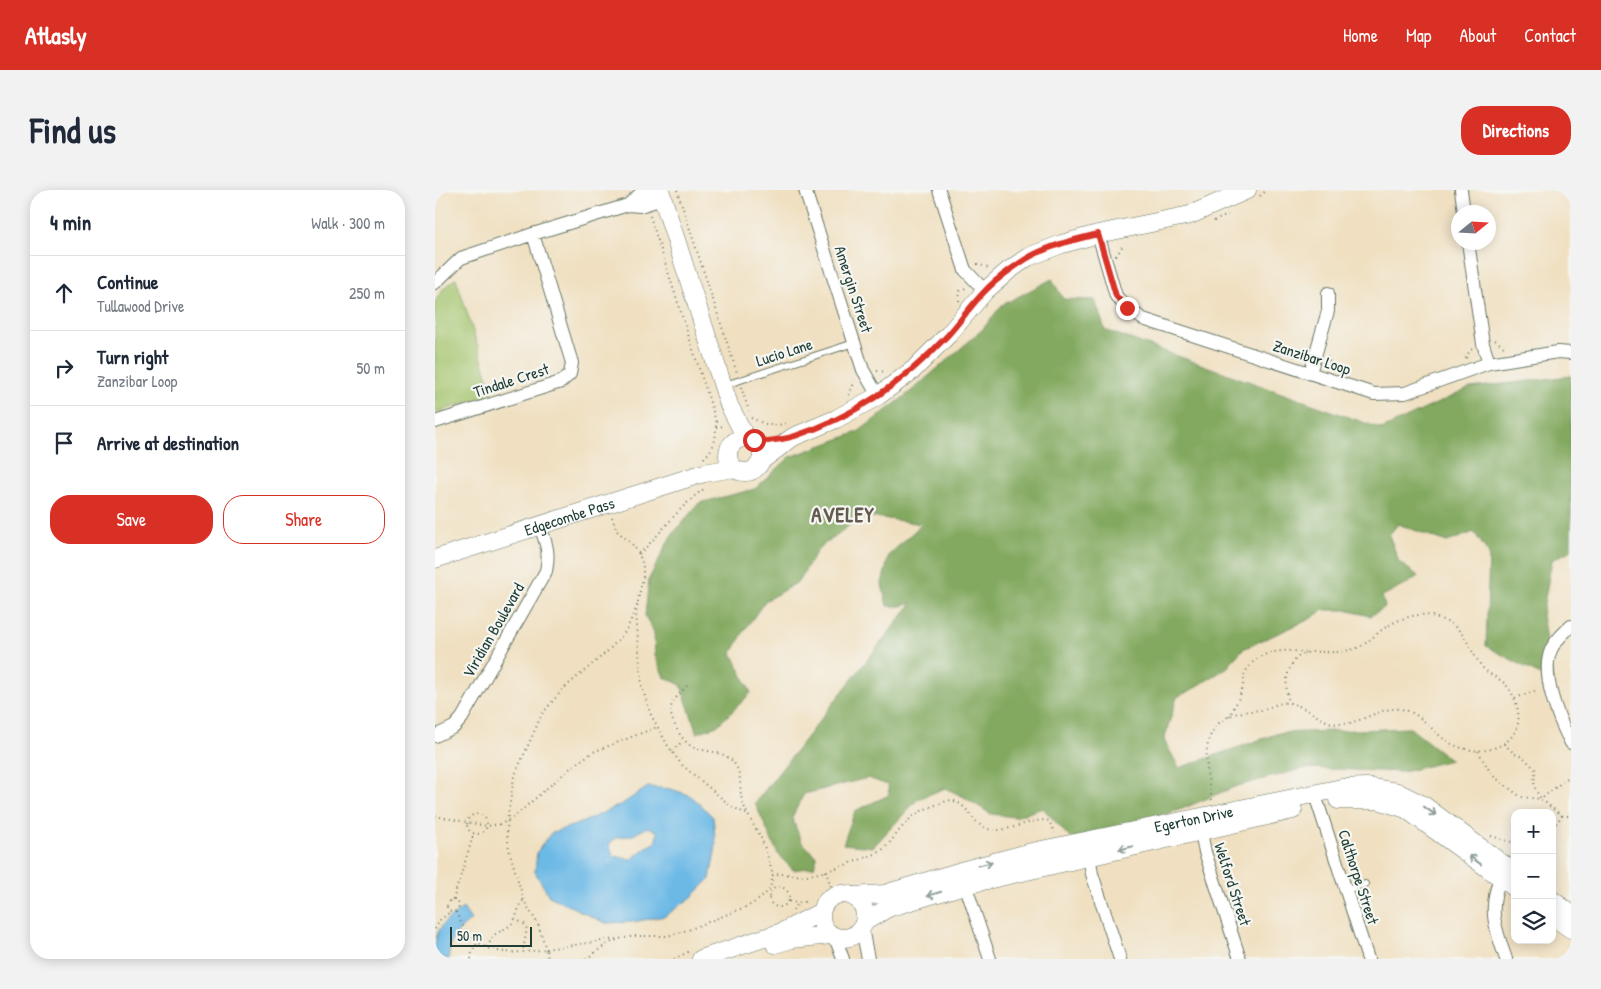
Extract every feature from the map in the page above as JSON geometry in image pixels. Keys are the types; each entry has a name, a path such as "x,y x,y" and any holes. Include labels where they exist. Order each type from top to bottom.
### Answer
{"street":[{"name":"Amergin Street","path":"805,190 863,370 878,396"},
{"path":"939,190 965,270 980,285"},
{"path":"1461,190 1463,205"},
{"path":"740,449 794,428 836,419 878,396 913,370 949,334 980,285 1008,271 1028,257 1062,244 1098,234 1190,216 1253,193"},
{"path":"435,283 461,258 627,205 640,206 655,196 723,386 745,472 751,471 759,465 794,428"},
{"name":"Tindale Crest","path":"435,422 561,382 570,374 572,363 533,234"},
{"name":"Zanzibar Loop","path":"1098,234 1116,296 1127,308 1143,319 1374,394 1405,393 1489,363 1558,352 1571,353"},
{"path":"1469,250 1484,346 1489,363"},
{"path":"1309,373 1328,311 1328,293"},
{"path":"740,449 762,450 762,460"},
{"name":"Edgecombe Pass","path":"435,559 608,504 702,468 740,449"},
{"name":"Viridian Boulevard","path":"435,736 454,727 461,718 546,571 549,559 548,550 540,526"},
{"path":"1571,626 1558,639 1551,650 1547,665 1556,708 1571,744"},
{"name":"Egerton Drive","path":"853,896 884,894 963,878 1342,788 1365,787 1397,792 1423,805 1507,875"},
{"name":"Egerton Drive","path":"1204,821 1342,799 1378,800 1406,809 1507,875"},
{"name":"Calthorpe Street","path":"1318,804 1368,959"},
{"name":"Welford Street","path":"1204,821 1205,852 1240,959"},
{"path":"1088,849 1092,874 1120,959"},
{"path":"1506,959 1494,923 1493,907 1494,893 1507,875"},
{"path":"963,878 990,959"},
{"name":"Egerton Drive","path":"863,925 889,908 963,878"},
{"path":"701,959 783,932 833,896 846,894 853,896 863,907 865,914 863,925 868,959"},
{"path":"1556,903 1571,914"},
{"path":"815,909 822,925 833,936 843,959"},
{"path":"1556,919 1571,929"},
{"path":"731,959 792,939 833,936 847,938 858,933 863,925"}],"lane":[{"name":"Lucio Lane","path":"723,386 854,343"},
{"path":"1346,890 1365,884"}],"path":[{"path":"1253,193 1267,190"},
{"path":"655,196 716,421 716,441 702,468"},
{"path":"1212,222 1228,215"},
{"path":"1115,258 1123,244 1132,242"},
{"path":"958,307 960,291 973,283 980,285"},
{"path":"1465,360 1470,350 1497,342"},
{"path":"1292,356 1306,349 1326,354 1333,368"},
{"path":"848,398 855,381 875,371 887,372"},
{"path":"751,418 777,426 794,428"},
{"path":"608,504 617,531 632,544 639,554 643,565 643,578 637,614 642,687 651,715 682,765 731,806 747,815"},
{"path":"548,959 538,924 524,900 509,850 507,831 514,777 542,714 563,689 609,650 626,631 638,604"},
{"path":"1204,821 1207,741 1219,724 1229,717 1247,711 1261,710 1283,703 1302,708 1334,724 1344,724 1387,710 1407,711 1427,723 1445,740 1455,745 1478,751 1489,750 1504,744 1517,730 1517,706 1514,696 1507,686 1484,669 1459,630 1446,621 1429,615 1418,615 1387,626 1359,647 1335,652 1319,651 1298,657 1288,676 1286,690 1290,704"},
{"path":"1229,717 1242,690 1246,672 1255,661 1269,652 1291,649 1309,653"},
{"path":"687,686 670,708 672,720 683,741 694,748 720,753 731,759 737,767 741,795 747,815 760,838 773,875"},
{"path":"435,816 487,826 501,824 515,816 574,765 593,752 658,727"},
{"path":"672,751 683,741"},
{"path":"1504,744 1515,754 1523,757 1536,770 1533,783 1541,798 1562,816 1571,816"},
{"path":"1478,751 1492,775 1521,797 1541,798 1570,775"},
{"path":"478,814 486,819 487,826 484,831 474,833 469,829 468,822 472,816 478,814"},
{"path":"1556,823 1562,816"},
{"path":"450,912 447,909 447,905 449,901 453,900 474,833"},
{"path":"1485,834 1511,842"},
{"path":"826,870 832,890"},
{"path":"776,887 783,887 788,892 789,902 784,906 774,906 770,901 769,892 776,887"},
{"path":"453,900 457,901 459,905 456,912"},
{"path":"487,947 494,935 511,925 520,904 524,900"},
{"path":"789,902 795,904 806,902 815,909"},
{"path":"435,928 440,920 450,912 456,912"},
{"path":"456,912 470,935 478,942 499,952 523,953 619,939"},
{"path":"515,919 527,928 523,943 523,953"},
{"path":"471,959 472,952 478,942"}],"green space":[{"path":"456,278 493,394 435,413 435,302 443,289"},
{"path":"1052,279 1063,299 1095,300 1105,330 1382,429 1470,388 1571,376 1571,550 1552,560 1542,615 1553,682 1486,646 1489,554 1474,532 1447,542 1398,524 1389,535 1399,562 1418,576 1407,584 1382,596 1385,607 1370,616 1345,610 1323,610 1310,619 1243,649 1228,667 1177,697 1164,740 1179,768 1279,733 1410,728 1451,760 1403,772 1305,768 1234,787 1182,809 1108,833 1070,838 1043,808 1015,817 991,814 964,797 945,788 918,799 873,847 843,844 855,811 889,795 888,785 868,778 804,794 792,817 801,841 817,857 814,867 793,870 778,854 755,803 912,603 900,606 887,606 882,584 889,555 922,524 875,517 860,517 818,549 798,582 765,601 744,631 732,653 751,693 717,726 697,733 681,685 664,677 655,656 654,632 645,616 649,579 671,536 699,503 755,489 790,457 858,432 909,393 982,330 1002,305"}],"water":[{"path":"648,787 671,789 691,796 713,817 716,846 710,879 692,897 665,916 632,922 605,923 549,896 535,872 537,852 551,833 581,823 622,804","holes":["648,827 658,832 655,843 645,848 632,859 613,855 609,844 616,838 633,835"]},
{"path":"463,908 471,920 452,941 449,959 435,959 436,940 440,929 448,919"}],"district":[{"name":"AVELEY","path":"843,514"}],"route":[{"path":"754,440 757,442 793,437 836,419 878,396 913,370 949,334 985,291 1008,271 1028,257 1062,244 1098,234 1116,296 1127,308"}]}
